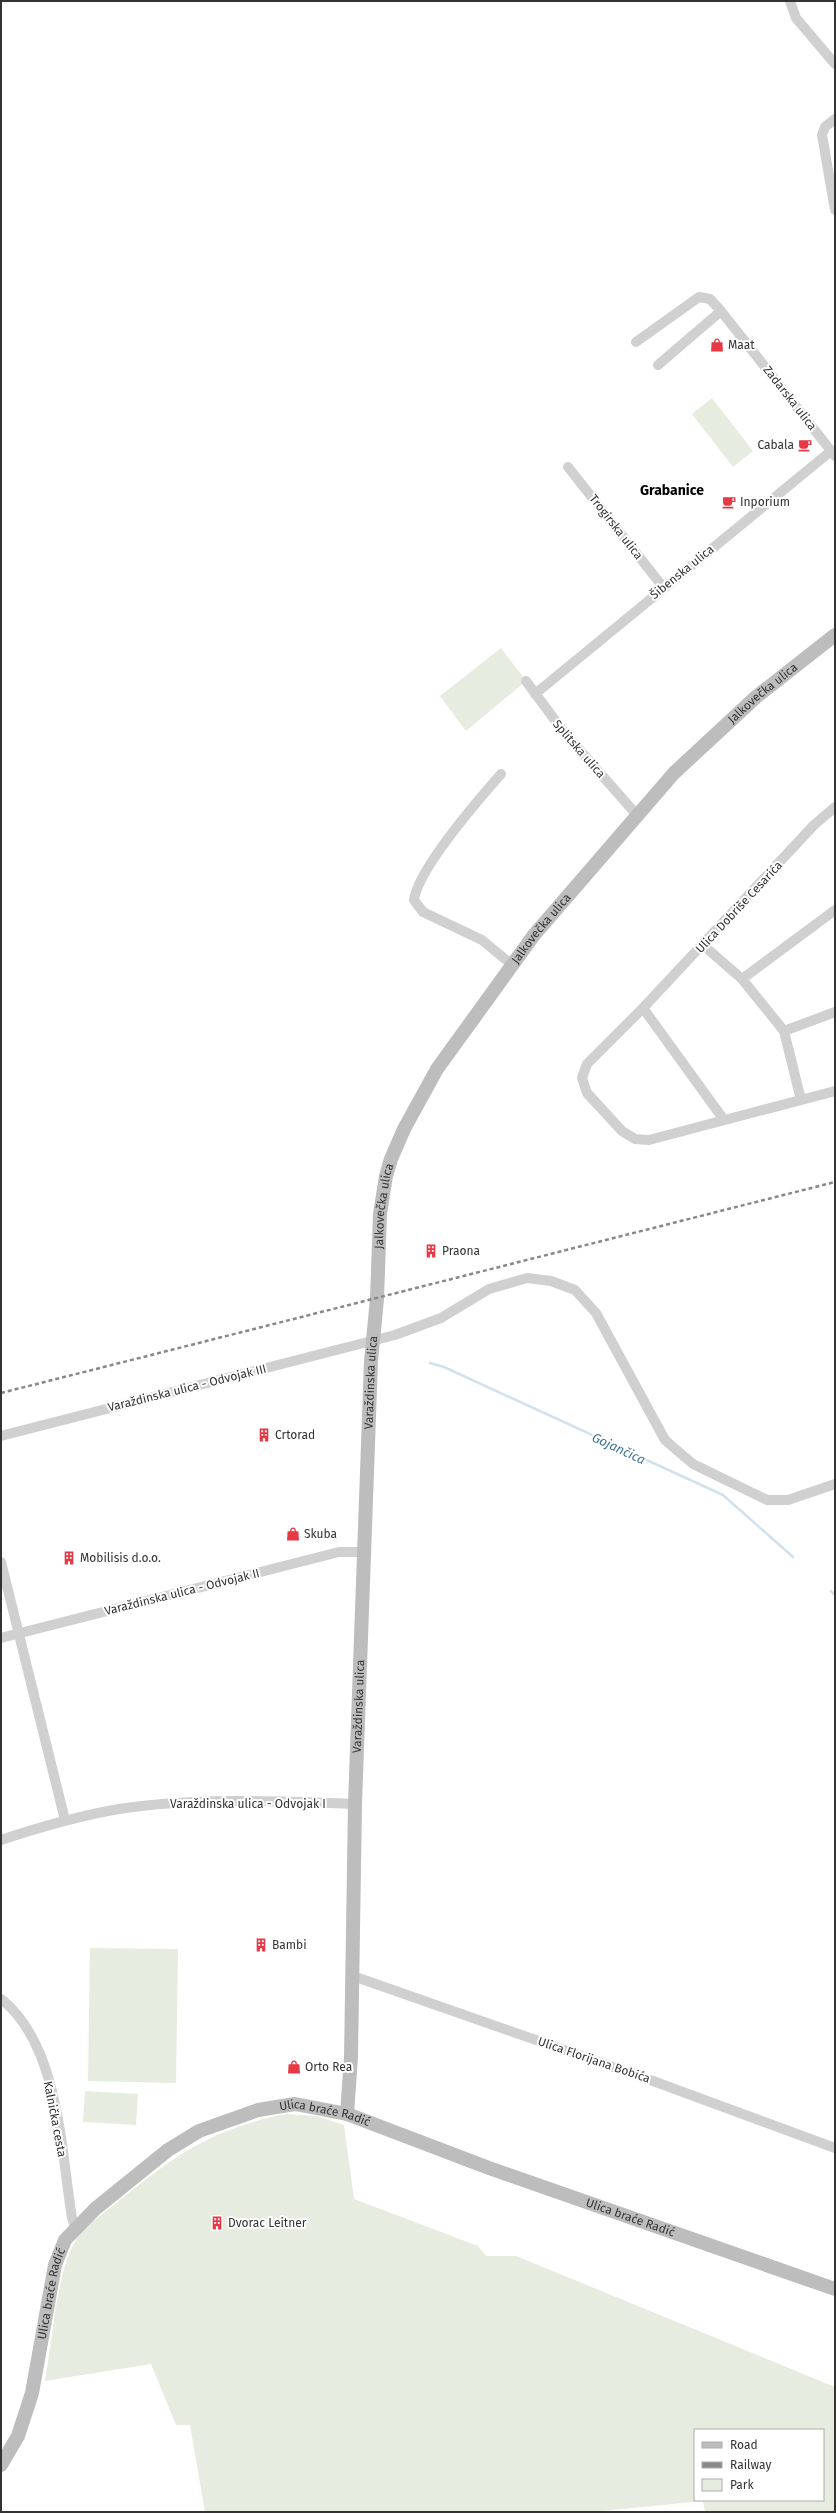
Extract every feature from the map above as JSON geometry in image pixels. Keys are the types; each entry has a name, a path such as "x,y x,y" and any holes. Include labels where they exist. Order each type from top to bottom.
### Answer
{"main road":[{"name":"Jalkovečka ulica","path":"377,1299 380,1214 390,1159 424,1090 511,964 636,814 712,735 772,684 835,635"},
{"name":"Varaždinska ulica","path":"347,2114 353,1976 355,1804 364,1552 377,1299"},
{"name":"Ulica braće Radić","path":"1,2465 18,2436 27,2408 55,2265 65,2240 75,2227 168,2150 218,2123 258,2110 295,2104 347,2114 489,2168 835,2288"}],"street":[{"path":"790,1 796,18 835,64"},
{"path":"835,119 825,127 822,135 835,210"},
{"name":"Zadarska ulica","path":"636,342 699,297 710,299 833,454"},
{"path":"658,365 721,311"},
{"name":"Šibenska ulica","path":"534,694 663,587 833,454"},
{"name":"Trogirska ulica","path":"568,468 663,587"},
{"name":"Splitska ulica","path":"526,681 534,694 584,755 636,814"},
{"path":"501,774 456,829 437,856 422,880 414,900 422,912 482,940 511,964"},
{"name":"Ulica Dobriše Cesarića","path":"835,807 814,825 704,945 587,1064 582,1078 587,1093 622,1131 634,1139 649,1140 835,1091"},
{"path":"742,979 835,910"},
{"path":"704,945 742,979 784,1031 800,1100"},
{"path":"643,1008 724,1120"},
{"path":"784,1031 835,1012"},
{"name":"Varaždinska ulica - Odvojak III","path":"1,1436 395,1335 441,1318 489,1289 527,1278 552,1281 575,1290 596,1313 665,1440 693,1464 767,1500 788,1500 835,1484"},
{"name":"Varaždinska ulica - Odvojak II","path":"1,1638 339,1552 364,1552"},
{"path":"1,1562 65,1820"},
{"name":"Varaždinska ulica - Odvojak I","path":"1,1840 65,1820 119,1809 170,1804 265,1801 355,1804"},
{"name":"Ulica Florijana Bobića","path":"353,1976 638,2076 835,2148"},
{"name":"Kalnička cesta","path":"1,1999 8,2005 23,2025 44,2065 57,2113 72,2218 75,2227"}],"green space":[{"path":"712,398 753,451 733,467 692,414"},
{"path":"501,648 526,681 466,731 440,696"},
{"path":"90,1948 178,1949 176,2083 88,2081"},
{"path":"85,2091 138,2094 136,2125 83,2122"},
{"path":"286,2114 316,2116 344,2125 354,2199 478,2246 486,2256 516,2256 835,2387 835,2512 705,2512 703,2501 592,2512 205,2512 190,2425 176,2425 151,2364 45,2381 62,2275 76,2239 97,2218 174,2159 193,2147 235,2128 259,2120"}],"waterway":[{"name":"Gojančica","path":"430,1363 444,1367 723,1495 793,1557"},
{"name":"Gojančica","path":"831,1591 835,1595"}],"railway":[{"path":"1,1393 835,1182"}],"place":[{"name":"Maat","path":"717,345"},
{"name":"Cabala","path":"805,445"},
{"name":"Inporium","path":"729,502"},
{"name":"Praona","path":"431,1251"},
{"name":"Crtorad","path":"264,1435"},
{"name":"Skuba","path":"293,1534"},
{"name":"Mobilisis d.o.o.","path":"69,1558"},
{"name":"Bambi","path":"261,1945"},
{"name":"Orto Rea","path":"294,2067"},
{"name":"Dvorac Leitner","path":"217,2223"}],"district":[{"name":"Grabanice","path":"672,490"}]}
